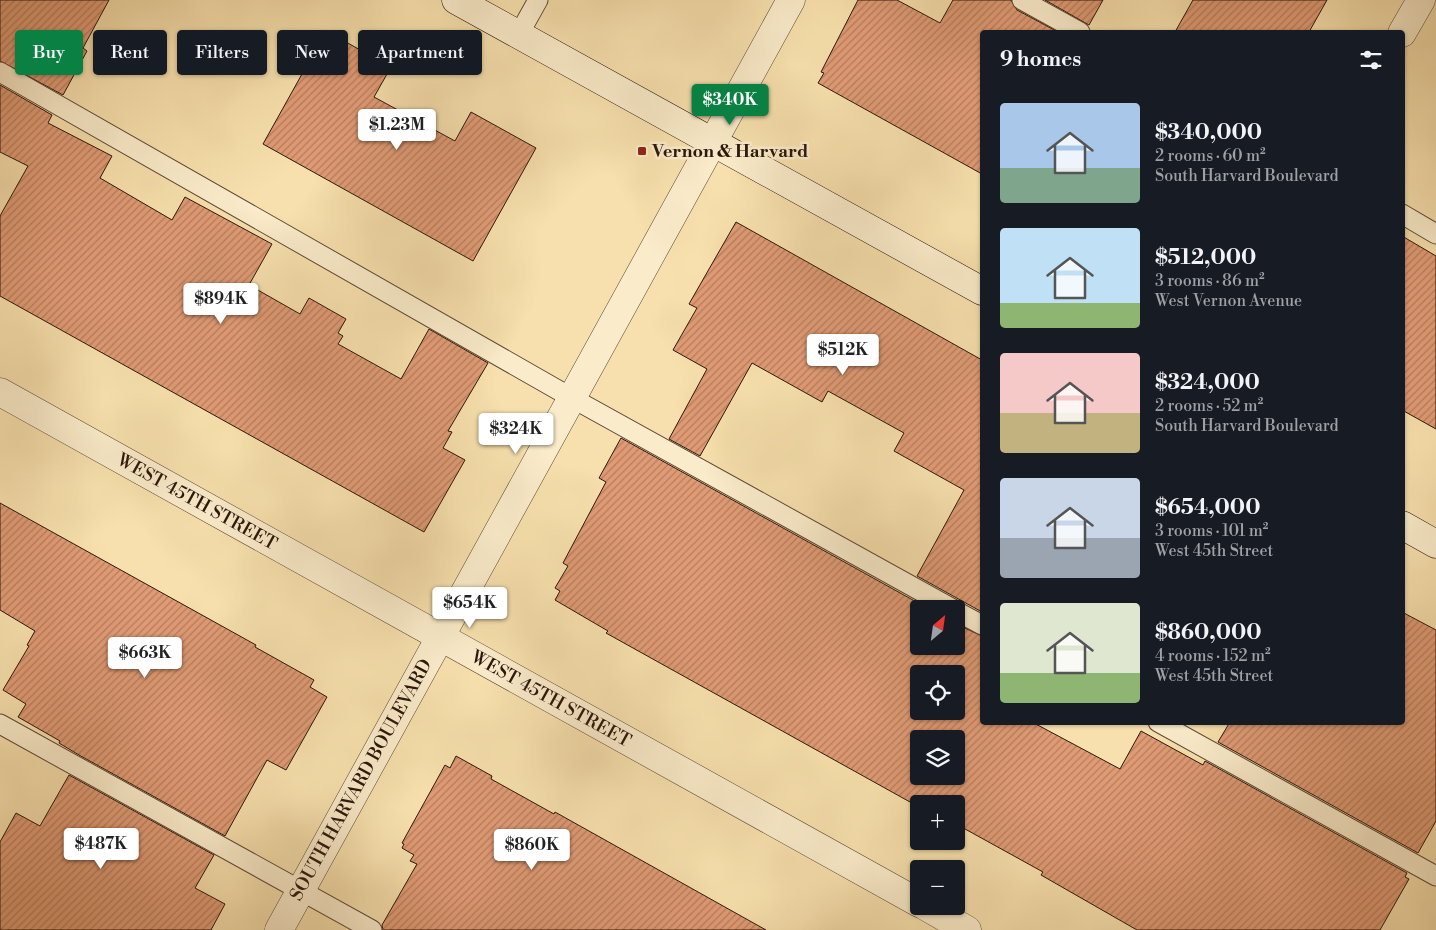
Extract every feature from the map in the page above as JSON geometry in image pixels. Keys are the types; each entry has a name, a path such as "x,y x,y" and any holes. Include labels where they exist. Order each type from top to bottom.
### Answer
{"street":[{"path":"456,0 714,141 980,290"},
{"name":"SOUTH HARVARD BOULEVARD","path":"279,930 791,0"},
{"path":"1404,30 1421,0"},
{"name":"WEST 45TH STREET","path":"0,392 910,898"},
{"path":"1405,527 1436,544"},
{"path":"941,915 968,930"}],"lane":[{"path":"518,34 538,0"},
{"path":"1022,0 1076,30"},
{"path":"0,72 572,398 937,600"},
{"path":"1405,216 1436,234"},
{"path":"965,616 980,624"},
{"path":"0,724 372,930"},
{"path":"1163,725 1436,876"}],"building":[{"path":"0,0 109,0 83,48 83,30 15,30 15,69 0,61"},
{"path":"858,0 897,0 940,23 953,0 1011,0 1017,10 1054,30 980,30 980,173 818,83 824,73 821,72"},
{"path":"1045,0 1103,0 1089,25"},
{"path":"1193,0 1327,0 1310,30 1176,30"},
{"path":"348,43 358,49 358,75 386,75 374,97 455,141 471,112 536,148 473,261 263,144 301,75 348,75"},
{"path":"83,48 87,51 83,58"},
{"path":"26,75 74,75 63,95"},
{"path":"0,85 52,115 48,123 112,156 100,178 172,220 185,197 272,244 249,285 300,314 309,298 346,319 338,333 343,336 338,344 401,379 429,329 488,363 448,431 452,432 443,448 465,460 424,532 0,296 0,216 28,166 0,152"},
{"path":"736,222 980,359 980,611 965,603 965,600 960,600 917,576 964,490 894,451 904,433 828,391 822,402 752,363 700,456 669,439 707,369 673,350 697,308 689,304"},
{"path":"1405,238 1436,256 1436,429 1405,412"},
{"path":"621,438 913,600 910,600 910,655 965,655 965,628 980,635 980,725 1038,725 1120,769 1141,731 1203,765 1205,761 1407,873 1405,877 1409,879 1380,930 1137,930 1041,875 1043,872 965,829 965,795 910,795 910,802 606,633 608,631 555,600 560,591 555,588 568,566 563,563 606,482 599,478"},
{"path":"0,503 256,645 255,647 314,680 310,687 327,697 286,770 267,760 225,836 79,755 59,743 60,741 18,717 26,704 3,690 29,646 27,645 35,631 0,610"},
{"path":"1405,614 1436,630 1436,821 1418,853 1218,742 1228,725 1405,725"},
{"path":"456,756 492,776 491,779 554,814 555,812 766,930 383,930 382,925 417,864 410,861 414,855 402,848 404,844 402,843 445,765 450,768"},
{"path":"69,775 214,855 195,888 225,904 211,930 0,930 0,842 16,813 40,826"}],"place":[{"name":"Vernon & Harvard","path":"642,151"}]}
